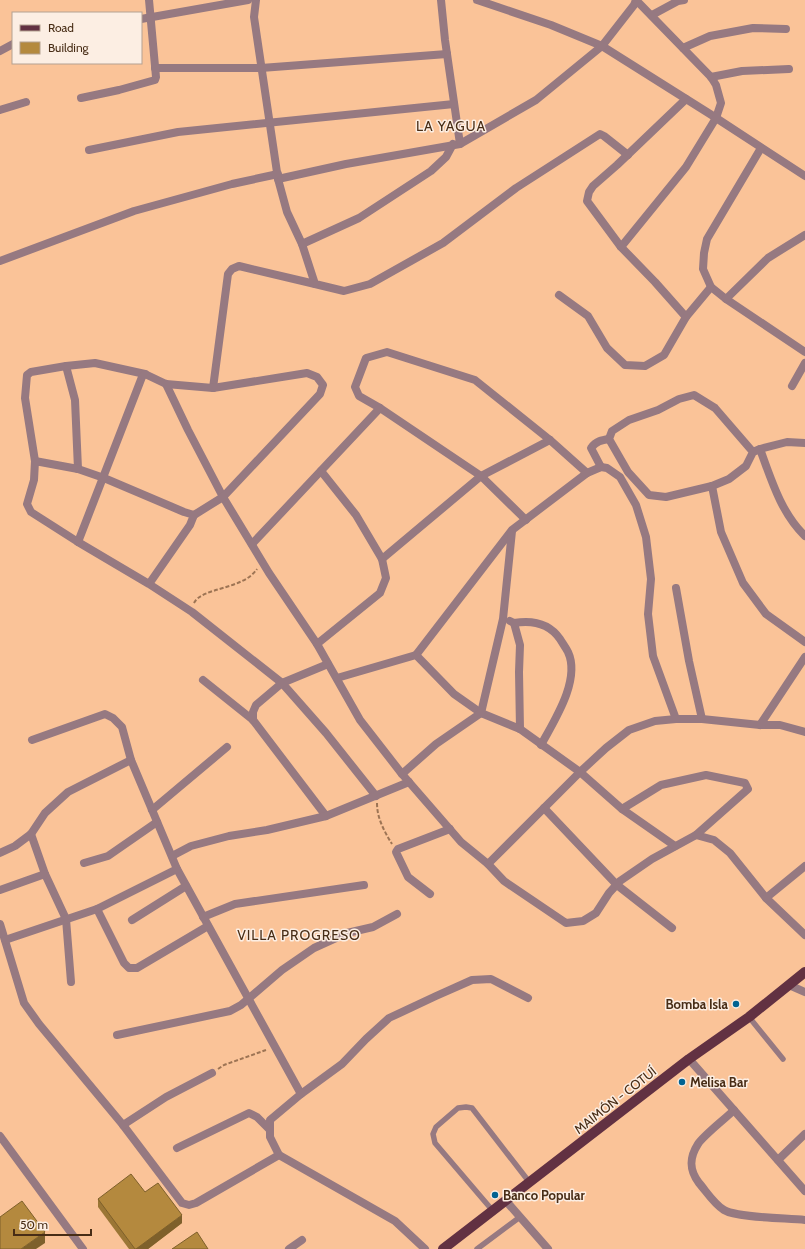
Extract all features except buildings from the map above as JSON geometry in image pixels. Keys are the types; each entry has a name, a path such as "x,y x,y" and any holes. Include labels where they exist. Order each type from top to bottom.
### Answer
{"main road":[{"name":"MAIMÓN - COTUÍ","path":"443,1249 689,1059 749,1017 805,972"}],"street":[{"path":"81,98 153,81 156,77 149,0"},
{"path":"142,19 248,0"},
{"path":"256,0 254,17 278,176 287,212 302,244 315,284"},
{"path":"302,244 360,218 431,171 457,144 454,104 441,0"},
{"path":"477,0 551,25 602,46 805,176"},
{"path":"0,261 134,211 232,184 457,144 536,100 602,46 634,5 636,0 711,77 716,85 721,103 716,118 686,166 621,247"},
{"path":"652,15 678,1 684,0"},
{"path":"683,48 710,36 753,28 786,30"},
{"path":"0,51 12,45"},
{"path":"155,68 261,68 447,54"},
{"path":"711,77 742,71 789,69"},
{"path":"686,99 628,155 593,186 589,192 587,201 621,247 686,317"},
{"path":"0,110 26,102"},
{"path":"89,150 178,132 454,104"},
{"path":"213,388 228,274 232,269 239,266 344,291 370,284 443,243 516,188 600,134 628,155"},
{"path":"761,148 707,240 703,269 711,287 726,299 805,352"},
{"path":"726,299 768,258 805,235"},
{"path":"559,294 588,316 607,348 625,365 645,366 664,355 686,317 711,287"},
{"path":"526,520 481,476 380,408 359,396 355,387 366,358 387,352 475,380 550,440 587,473"},
{"path":"149,584 190,525 194,515 223,497 320,394 323,385 317,377 307,373 213,388 166,384 144,374 95,363 32,372 27,375 25,398 35,461 34,480 28,504 31,512 192,612 282,683 326,733 376,796"},
{"path":"792,386 805,363"},
{"path":"66,366 75,400 78,469"},
{"path":"78,542 144,374"},
{"path":"166,384 223,497 262,562 317,644 360,720 402,774 461,842 488,864 504,881 566,923 583,922 596,913 609,893 617,885 636,870 696,835 748,789 745,783 706,776 661,786 622,809"},
{"path":"609,439 612,431 629,420 658,410 679,399 694,395 715,408 757,450 777,495 794,526 805,536"},
{"path":"252,544 380,408"},
{"path":"601,467 591,448 594,444 602,440 609,439"},
{"path":"609,439 628,472 649,495 666,497 712,486 729,479 746,466 757,450 787,442 805,443"},
{"path":"382,559 481,476 550,440"},
{"path":"35,461 78,469 104,478 194,515"},
{"path":"337,678 416,655 512,530 587,473 601,467 606,468 620,477 636,505 646,537 651,579 648,614 653,656 676,719"},
{"path":"317,644 380,593 386,578 382,559 356,515 321,471"},
{"path":"712,486 721,532 743,583 766,614 805,642"},
{"path":"402,774 436,744 481,713 503,619 512,530"},
{"path":"676,588 689,661 702,719"},
{"path":"503,619 514,623 526,621 540,623 555,633 569,653 572,670 565,701 541,745"},
{"path":"514,623 520,645 518,672 520,729"},
{"path":"416,655 454,694 481,713 520,729 580,772 622,809 675,846"},
{"path":"760,725 805,657"},
{"path":"253,720 253,712 256,706 282,683 328,664"},
{"path":"203,680 253,720 326,816"},
{"path":"32,740 105,714 113,718 122,727 131,760 172,856 176,869 301,1094"},
{"path":"488,864 580,772 606,748 629,730 655,721 702,719 760,725 780,725 805,732"},
{"path":"152,810 227,747"},
{"path":"0,853 15,846 31,834 45,813 68,792 131,760"},
{"path":"172,856 191,846 230,836 267,830 326,816 409,782"},
{"path":"544,808 617,885 672,928"},
{"path":"84,863 108,856 157,822"},
{"path":"430,894 408,876 396,852 398,849 450,828"},
{"path":"31,834 45,874 66,919 71,982"},
{"path":"696,835 714,840 730,853 766,898 805,934"},
{"path":"766,898 805,866"},
{"path":"5,940 97,909 176,869"},
{"path":"0,890 45,874"},
{"path":"203,917 235,904 364,885"},
{"path":"132,920 186,886"},
{"path":"97,909 124,963 129,968 137,968 208,926"},
{"path":"117,1035 230,1011 248,999 282,970 314,948 347,933 373,927 397,914"},
{"path":"0,927 24,1003 39,1024 123,1125 182,1203 189,1205 196,1203 279,1155"},
{"path":"425,1249 395,1221 279,1155 270,1137 270,1120 301,1094 342,1064 389,1018 472,980 491,979 528,998"},
{"path":"789,985 805,992"},
{"path":"689,1059 805,1191"},
{"path":"123,1125 166,1097 212,1074"},
{"path":"734,1110 699,1143 694,1153 692,1163 693,1174 714,1201 724,1210 737,1214 805,1220"},
{"path":"177,1148 249,1113 257,1117 269,1128"},
{"path":"778,1160 805,1134"},
{"path":"0,1136 83,1249"},
{"path":"506,1201 548,1249"},
{"path":"289,1249 302,1240"}],"lane":[{"path":"749,1017 783,1059"},
{"path":"493,1211 435,1143 433,1134 436,1127 458,1108 472,1108 530,1182"},
{"path":"476,1249 520,1216"}],"path":[{"path":"192,612 197,598 203,594 232,586 251,577 257,571 262,562"},
{"path":"376,796 377,810 383,828 396,852"},
{"path":"212,1074 224,1066 275,1046"}],"place":[{"name":"Bomba Isla","path":"736,1004"},
{"name":"Melisa Bar","path":"682,1082"},
{"name":"Banco Popular","path":"495,1195"}],"district":[{"name":"LA YAGUA","path":"451,126"},
{"name":"VILLA PROGRESO","path":"299,935"}]}
